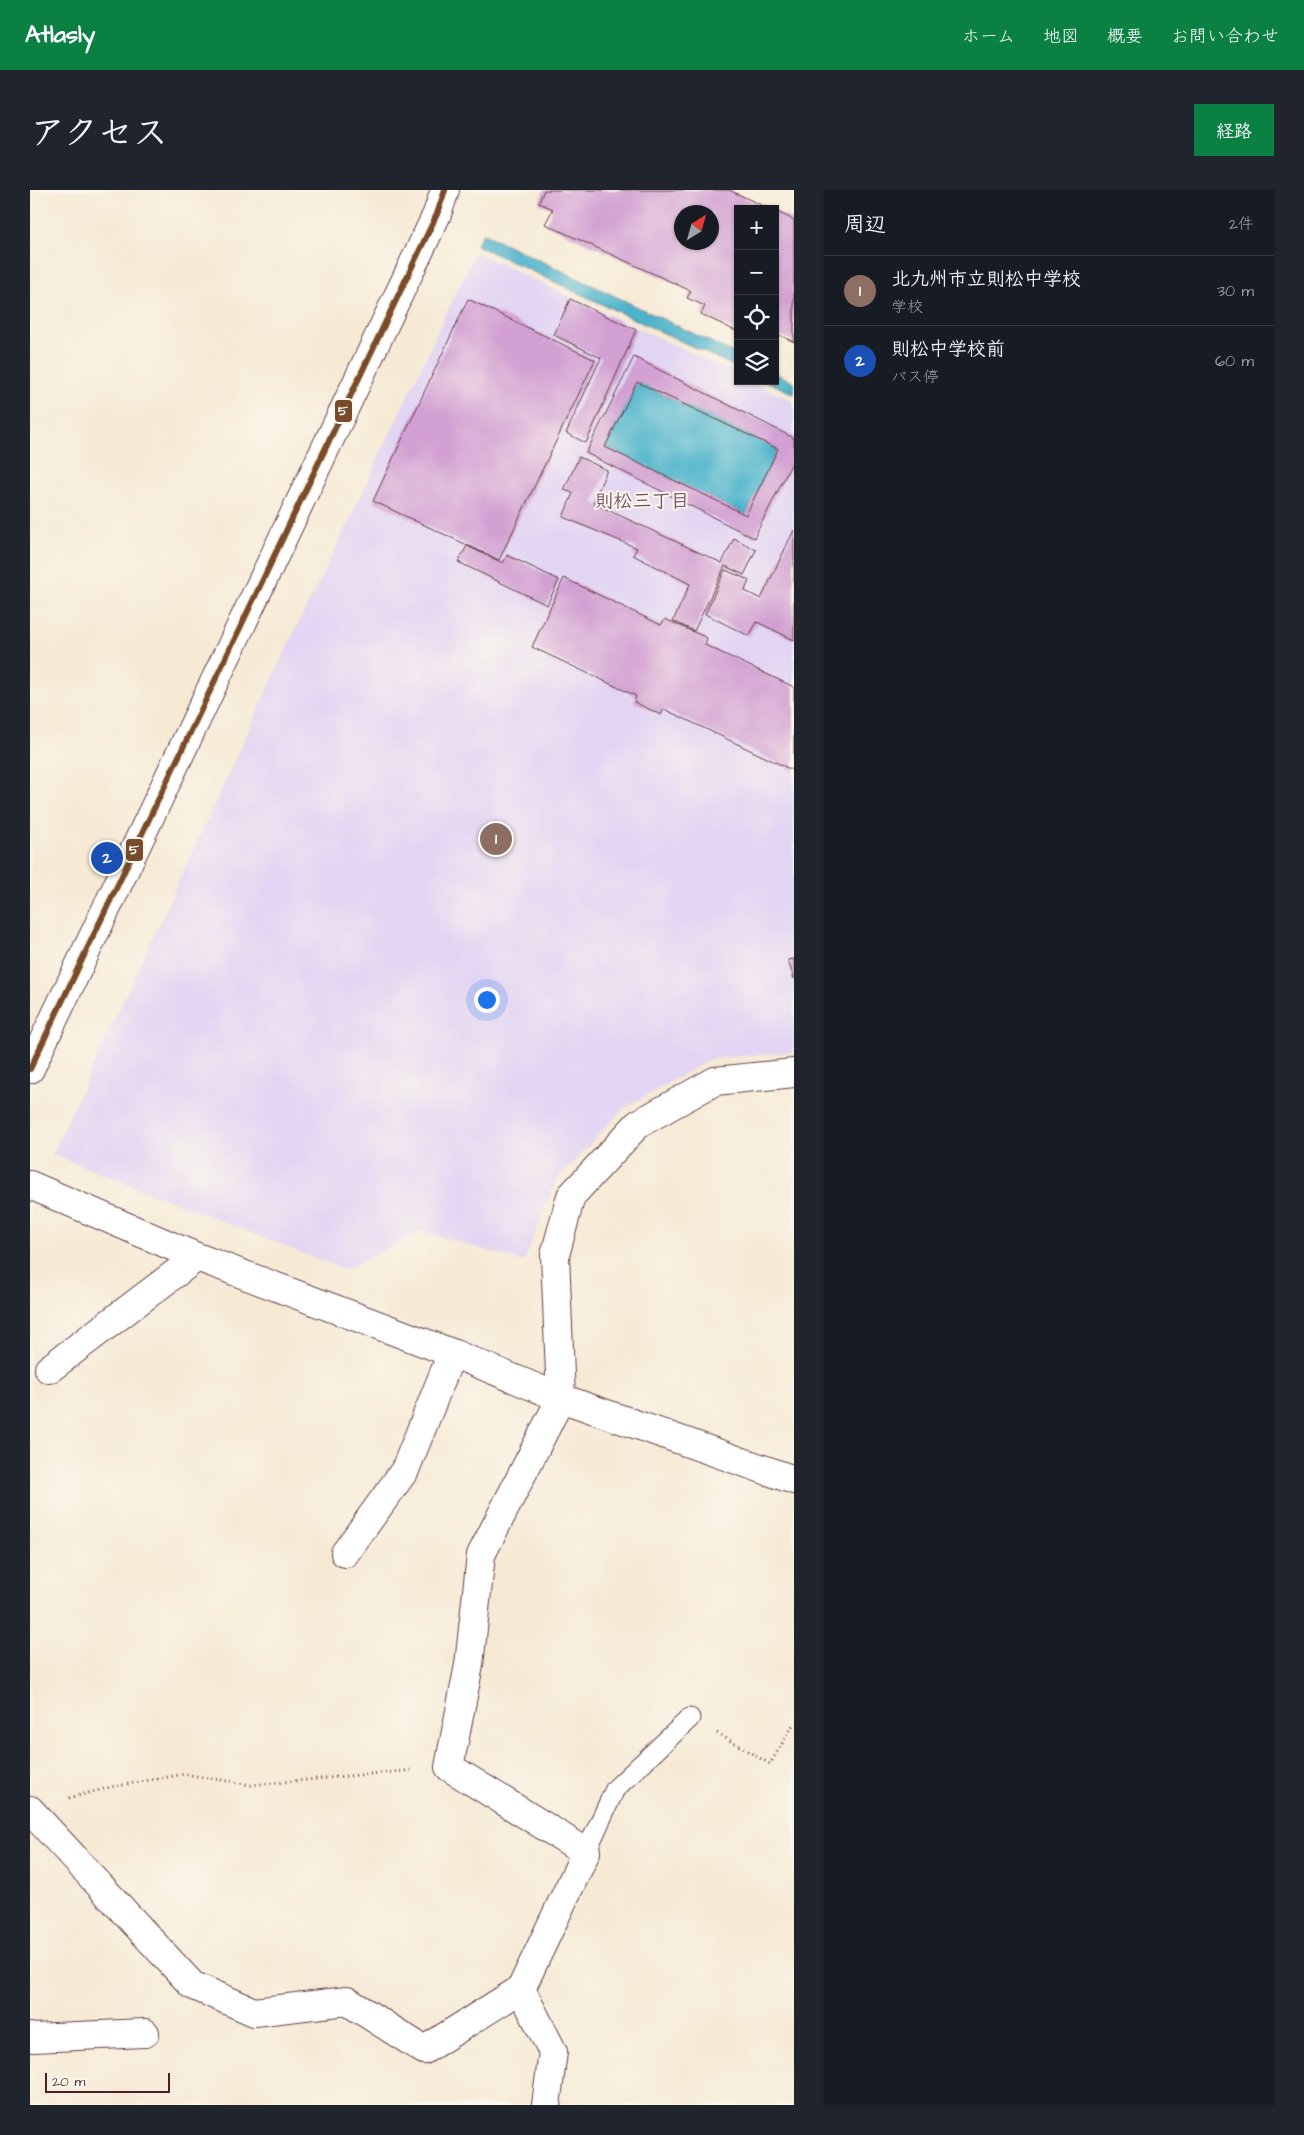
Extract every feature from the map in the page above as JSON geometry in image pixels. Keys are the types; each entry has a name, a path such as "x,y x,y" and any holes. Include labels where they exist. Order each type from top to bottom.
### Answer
{"street":[{"path":"30,1069 433,222 445,190"},
{"path":"30,1810 192,1985 254,2012 347,2001 424,2050 521,1989 586,1852 449,1767 469,1665 481,1555 560,1398 555,1255 571,1196 638,1124 715,1081 794,1073"},
{"path":"30,1185 197,1257 452,1354 560,1398 794,1480"},
{"path":"49,1369 197,1257"},
{"path":"345,1553 405,1470 452,1354"},
{"path":"521,1989 553,2052 546,2105"},
{"path":"30,2037 145,2033"}],"lane":[{"path":"586,1852 615,1789 690,1718"}],"path":[{"path":"690,1718 770,1764 794,1723"},
{"path":"66,1799 111,1787 185,1774 251,1785 449,1767"}],"shaded area":[{"path":"475,252 734,373 734,385 758,385 794,402 794,1052 710,1059 623,1109 555,1182 524,1262 422,1231 345,1270 52,1154 297,626 344,532"}],"water":[{"path":"483,233 734,353 734,366 476,245"},
{"path":"779,375 794,382 794,394 775,385 779,385"},
{"path":"637,382 778,449 746,515 605,447"}],"building":[{"path":"544,190 729,190 761,205 734,205 734,330 701,314 705,306 687,298 691,291 545,224 553,209 539,203"},
{"path":"779,213 794,220 794,342 779,335"},
{"path":"468,299 595,360 499,560 373,501"},
{"path":"570,299 636,330 586,443 566,433 601,358 554,335"},
{"path":"634,357 794,438 794,459 754,538 586,453","holes":["637,382 778,449 746,515 605,447"]},
{"path":"579,457 607,470 593,503 722,563 734,538 756,550 744,575 725,566 694,631 673,621 690,584 633,555 637,548 563,517 573,493 564,490"},
{"path":"794,530 794,640 757,622 749,636 705,614 725,570 749,580 745,591 761,599"},
{"path":"467,546 503,563 507,555 559,580 547,605 458,562"},
{"path":"564,578 661,625 665,619 707,638 705,645 794,687 794,771 664,709 661,715 634,702 636,696 532,647"},
{"path":"794,959 794,979 788,960"}],"transit line":[{"name":"5","path":"30,1069 437,214 445,190"}],"place":[{"name":"北九州市立則松中学校","path":"496,839"},
{"name":"則松中学校前","path":"107,858"}],"district":[{"name":"則松三丁目","path":"642,500"}]}
